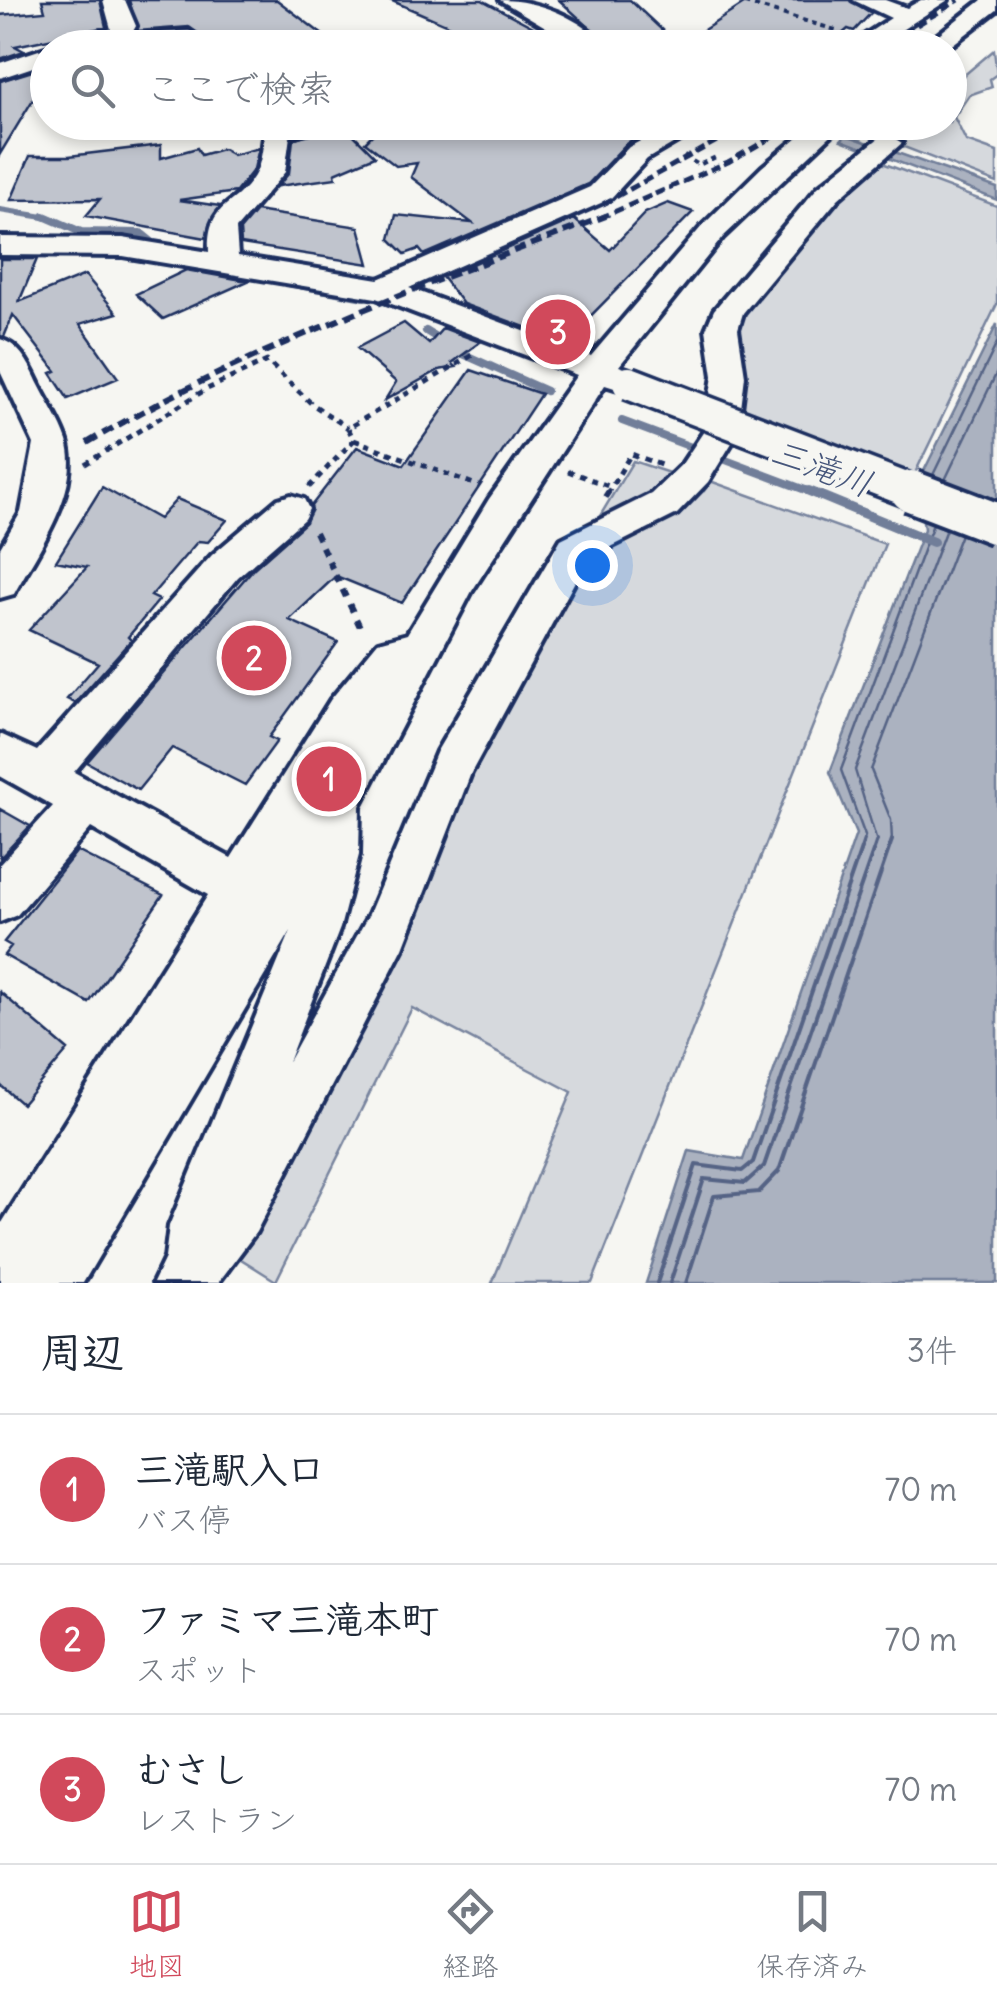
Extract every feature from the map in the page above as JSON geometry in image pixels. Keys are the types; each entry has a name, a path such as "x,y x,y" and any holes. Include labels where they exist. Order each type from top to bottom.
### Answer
{"street":[{"path":"114,0 122,30"},
{"path":"510,0 571,30"},
{"path":"864,0 909,17"},
{"path":"887,30 937,0"},
{"path":"956,30 996,0"},
{"path":"0,48 30,52"},
{"path":"0,71 30,59"},
{"path":"224,264 222,230 230,213 254,196 272,172 277,140"},
{"path":"382,289 600,193 619,178 638,153 663,140"},
{"path":"51,1283 95,1165 236,886 346,712 406,651 495,523 614,377 699,248 813,140"},
{"path":"194,1279 236,1212 386,931 452,765 574,549 637,521 664,504 694,474 721,433 729,376 722,329 728,310 828,193 882,151"},
{"path":"614,377 600,344 610,324 744,173"},
{"path":"0,246 145,250 382,289 997,524"},
{"path":"0,350 14,366 51,444 48,482 39,513 0,583"},
{"path":"43,776 225,566 291,509"},
{"path":"0,1279 95,1165 341,797 406,651"},
{"path":"0,753 88,799 236,886"},
{"path":"194,1279 197,1226 316,928 336,855 341,797"},
{"path":"0,899 88,799"}],"path":[{"path":"735,0 822,30"},
{"path":"348,428 474,354"},
{"path":"48,482 70,474 205,390 267,360 312,404 348,428 354,440 492,491"},
{"path":"354,440 291,509 324,544 351,616 367,640 406,651"},
{"path":"570,471 611,487"}],"shaded area":[{"path":"994,50 997,74 990,79 992,87 967,98 967,73"},
{"path":"899,140 966,140 997,152 997,183 896,144"},
{"path":"877,161 997,206 997,304 901,502 733,414 737,312 836,190"},
{"path":"633,461 672,474 656,498 591,531"},
{"path":"710,481 885,544 592,1283 492,1283 572,1092 412,1008 276,1281 233,1254 461,778 572,571 602,545 693,487 704,491"}],"water":[{"path":"841,140 860,140 997,188 997,200"},
{"path":"997,324 997,1283 646,1283 689,1151 743,1160 856,834 830,772 924,529 918,483"}],"building":[{"path":"42,0 100,0 106,27 30,30 30,43 15,46 24,51 0,59 0,15 45,11"},
{"path":"129,0 277,0 316,30 189,27 138,30"},
{"path":"390,0 482,0 539,30 459,30"},
{"path":"559,0 630,0 662,30 592,30"},
{"path":"750,0 850,0 871,13 855,30 704,30"},
{"path":"30,72 30,105 0,154 0,81"},
{"path":"293,140 359,140 375,156 335,173 336,178 278,186 289,173"},
{"path":"632,140 588,184 424,255 419,249 405,254 390,239 396,215 472,223 411,177 417,163 396,166 365,142"},
{"path":"161,145 161,158 197,148 201,155 222,149 233,155 259,148 254,169 236,192 179,200 220,206 206,238 86,216 100,199 11,200 30,156 69,156"},
{"path":"668,203 693,212 565,342 463,304 442,277 574,219 610,250 645,213"},
{"path":"256,211 359,227 369,264 241,244 240,230"},
{"path":"0,259 37,259 19,302 85,275 117,313 80,324 118,378 68,399 51,373 56,371 13,315 4,337 0,336"},
{"path":"186,270 248,281 163,319 136,294"},
{"path":"404,323 429,344 443,328 480,342 452,363 456,367 439,370 385,400 396,382 357,348"},
{"path":"471,370 541,394 402,603 336,576 289,620 338,642 269,737 277,741 245,785 172,748 138,790 87,762 254,568 306,522 311,506 357,447 404,465"},
{"path":"102,487 159,519 177,499 227,520 208,542 198,541 151,596 159,600 128,637 131,640 75,703 67,699 98,663 29,630 87,567 56,561"},
{"path":"0,809 30,826 0,858"},
{"path":"77,851 163,895 89,1003 4,955 11,946 4,942"},
{"path":"0,992 68,1050 22,1104 0,1085"}],"waterway":[{"name":"三滝川","path":"0,210 48,218"},
{"name":"三滝川","path":"44,216 48,218"},
{"name":"三滝川","path":"48,218 81,232 141,233 152,242"},
{"name":"三滝川","path":"234,273 364,297"},
{"name":"三滝川","path":"426,331 461,353 546,391"},
{"name":"三滝川","path":"622,421 816,494"},
{"name":"三滝川","path":"809,491 933,542"}],"railway":[{"path":"908,30 959,0"},
{"path":"603,204 719,140"},
{"path":"600,218 728,162 767,140"},
{"path":"87,443 277,346 606,216"}],"place":[{"name":"むさし","path":"558,332"},
{"name":"ファミマ三滝本町","path":"254,658"},
{"name":"三滝駅入口","path":"329,779"}]}
